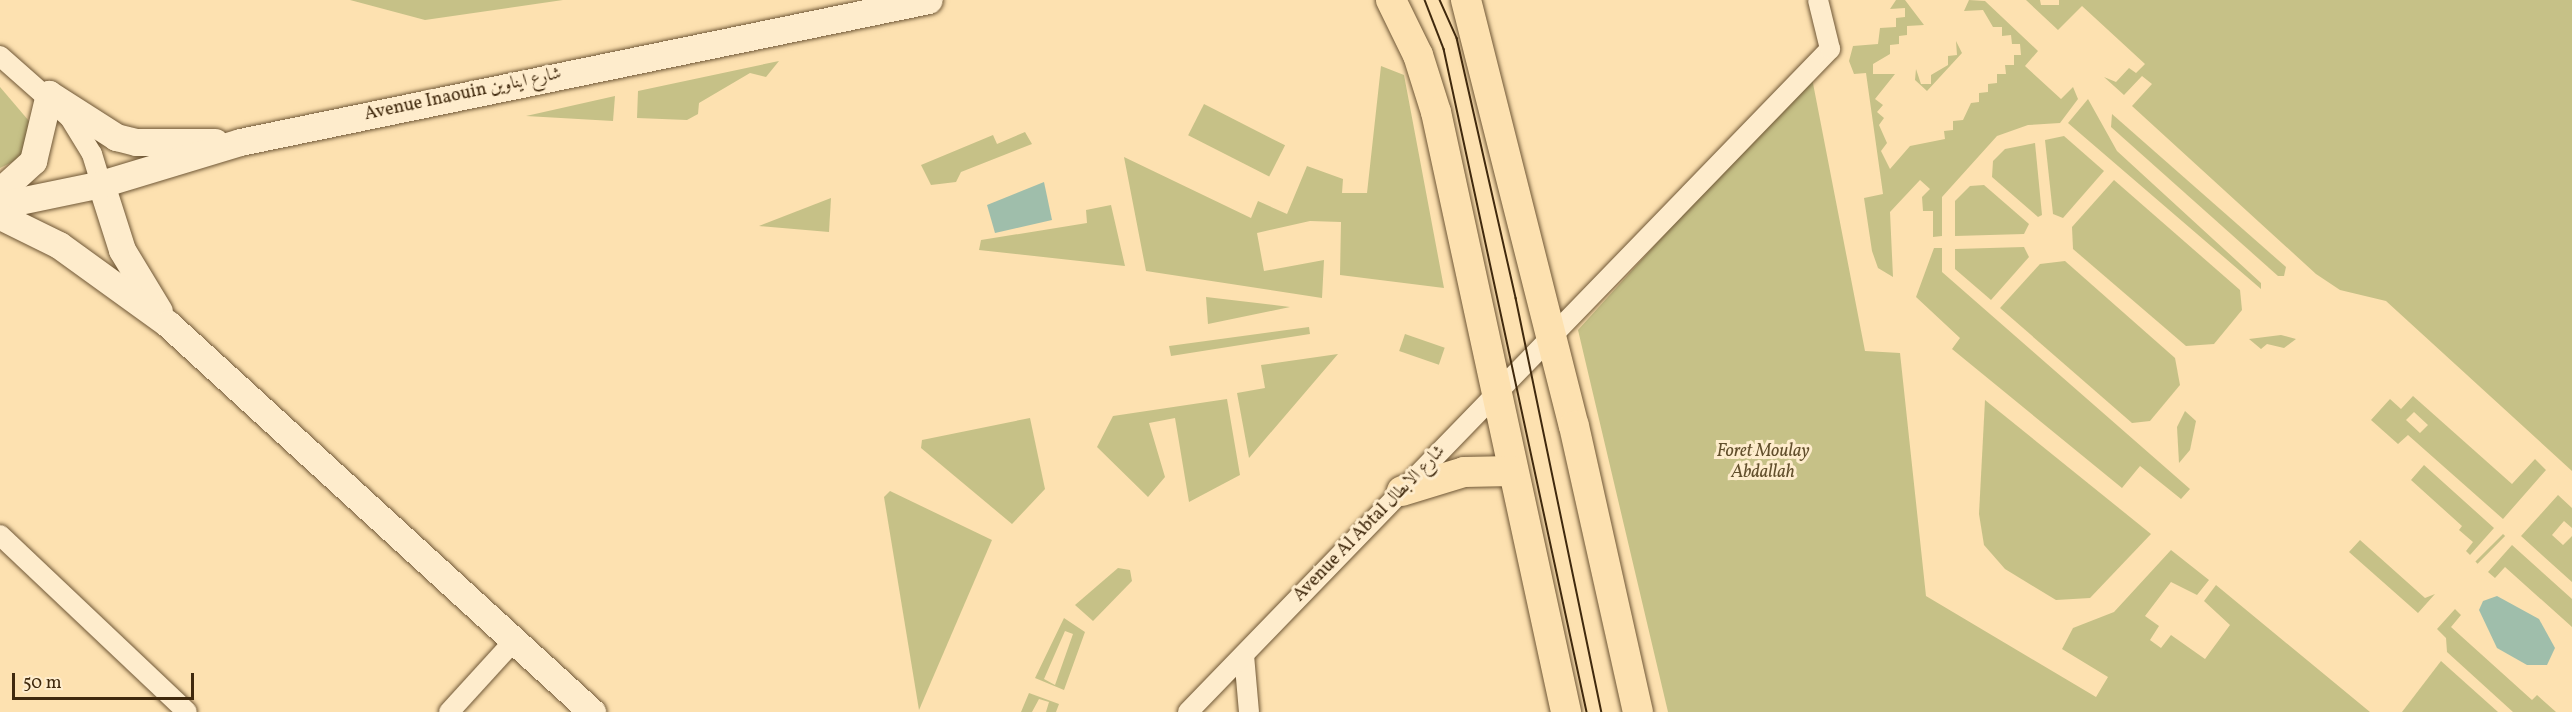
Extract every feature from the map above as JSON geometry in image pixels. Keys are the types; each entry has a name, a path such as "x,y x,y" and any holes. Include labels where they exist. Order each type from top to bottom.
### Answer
{"main road":[{"name":"Avenue Inaouin شارع ايناوين","path":"0,205 101,184 240,142 929,0"},
{"path":"1390,0 1428,83 1566,712"},
{"path":"1466,0 1551,336 1638,712"},
{"path":"0,191 33,161 49,94 99,128 136,142 240,142"},
{"path":"101,184 122,250 168,324"},
{"path":"0,216 58,245 168,324 592,712"},
{"path":"1402,491 1464,472 1513,471"}],"street":[{"name":"Avenue Al Abtal شارع الابطال","path":"1188,712 1830,49 1818,0"},
{"path":"0,56 49,94 81,132 101,184"},
{"path":"0,535 188,712"},
{"path":"449,712 513,642"},
{"path":"1244,655 1249,712"}],"green space":[{"path":"350,0 563,0 425,20"},
{"path":"1896,0 1905,0 1924,25 1907,26 1907,35 1899,36 1899,44 1890,45 1890,54 1873,64 1873,74 1895,74 1875,99 1883,105 1877,112 1884,118 1879,125 1887,143 1881,151 1890,169 1910,146 1945,139 1944,131 1953,130 1953,121 1963,120 1971,103 1979,102 1979,93 1988,92 1988,84 1997,83 1997,74 2006,74 2005,65 2014,65 2014,55 2021,55 2020,44 2012,44 2011,35 2002,36 2002,27 1993,27 1983,10 1964,11 1969,0 1985,1 2038,51 2025,66 2061,99 2073,87 2078,99 2060,123 2028,125 1997,136 1942,197 1942,236 1933,237 1933,211 1923,211 1922,197 1930,189 1920,180 1890,212 1893,277 1878,268 1872,251 1864,198 1883,194 1866,73 1854,74 1849,61 1853,46 1878,44 1880,28 1896,27 1896,18 1905,17 1905,8 1890,9"},
{"path":"2026,0 2040,0 2041,5 2059,5 2059,0 2572,0 2572,471 2386,301 2340,290 2316,274 2132,106 2152,84 2142,76 2124,95 2104,77 2116,82 2129,68 2136,73 2145,64 2082,6 2058,30"},
{"path":"1956,41 1962,53 1927,91 1915,80 1916,69 1921,84 1931,84 1931,75 1948,65 1948,56 1957,55"},
{"path":"779,61 766,77 750,73 699,103 698,114 687,120 637,118 638,91"},
{"path":"1381,66 1404,75 1444,288 1340,275 1341,222 1310,221 1257,233 1264,271 1324,260 1322,298 1146,271 1124,157 1251,218 1258,201 1287,214 1307,166 1343,179 1342,193 1367,193"},
{"name":"Foret Moulay Abdallah","path":"1811,73 1865,351 1900,353 1926,596 2096,697 2108,677 2062,649 2073,628 2114,612 2171,550 2209,580 2197,595 2171,582 2145,616 2159,626 2150,640 2161,648 2171,635 2205,659 2230,625 2204,601 2216,585 2370,712 1668,712 1578,330"},
{"path":"0,87 29,121 25,156 0,168"},
{"path":"615,96 613,121 526,116"},
{"path":"2088,99 2117,151 2261,283 2261,289 2068,123"},
{"path":"1204,104 1285,145 1269,176 1188,135"},
{"path":"2112,114 2286,267 2284,276 2278,276 2111,127"},
{"path":"1025,132 1032,144 961,172 956,182 931,185 921,165 993,135 997,144"},
{"path":"2064,136 2104,171 2063,218 2053,214 2045,140"},
{"path":"2035,143 2042,215 2038,217 1992,177 1993,161 2005,149"},
{"path":"2114,180 2240,290 2242,310 2214,344 2186,346 2073,249 2072,227"},
{"path":"1984,185 2029,224 2024,234 1955,236 1955,201 1970,186"},
{"path":"831,198 829,232 759,226"},
{"path":"1111,205 1125,266 979,250 981,240 1087,223 1086,210"},
{"path":"2024,247 2029,257 1991,300 1955,269 1955,249"},
{"path":"1934,248 1942,248 1942,272 2190,489 2181,499 2140,466 2122,488 1952,349 1960,338 1916,297"},
{"path":"2065,261 2175,358 2180,385 2150,421 2132,423 2000,308 2040,264"},
{"path":"1206,297 1290,307 1208,324"},
{"path":"1309,327 1310,334 1171,356 1169,346"},
{"path":"1405,334 1445,348 1439,365 1399,351"},
{"path":"2281,335 2296,339 2284,348 2267,344 2261,349 2249,339"},
{"path":"1338,354 1249,458 1237,393 1265,388 1261,365"},
{"path":"2413,396 2512,484 2535,459 2546,470 2503,519 2408,435 2398,444 2371,420 2390,399 2401,409","holes":["2414,412 2428,425 2420,433 2406,420"]},
{"path":"1227,399 1240,475 1189,502 1175,418 1149,423 1165,477 1148,497 1097,447 1113,416"},
{"path":"1985,400 2151,534 2090,598 2056,600 2005,569 1984,545 1979,514"},
{"path":"2185,411 2196,421 2190,450 2179,463 2177,427"},
{"path":"1030,418 1045,489 1012,524 921,448 922,440"},
{"path":"2424,465 2494,528 2470,555 2466,551 2473,542 2459,530 2462,526 2411,480"},
{"path":"890,491 992,540 919,710 884,497"},
{"path":"2558,495 2572,508 2572,528 2564,521 2552,535 2563,545 2572,536 2572,582 2521,536"},
{"path":"2503,534 2505,536 2478,564 2475,562"},
{"path":"2360,540 2425,598 2435,594 2418,613 2349,552"},
{"path":"2512,545 2572,599 2572,627 2505,567 2495,578 2488,572"},
{"path":"1118,568 1130,570 1132,581 1093,621 1075,605"},
{"path":"2455,609 2461,615 2451,627 2532,700 2537,695 2556,712 2513,712 2447,652 2446,638 2437,629"},
{"path":"1064,618 1085,632 1064,690 1035,678","holes":["1065,631 1073,634 1055,685 1044,679"]},
{"path":"2441,661 2498,712 2402,712"},
{"path":"1029,693 1059,704 1056,712 1046,712 1049,702 1039,699 1032,712 1021,712"}],"shaded area":[{"path":"1044,182 1052,220 995,233 987,205"},
{"path":"2497,596 2539,619 2555,648 2547,665 2527,665 2497,648 2479,610 2483,601"}],"tram line":[{"path":"1425,0 1444,49 1587,712"},
{"path":"1440,0 1457,38 1516,298 1602,712"}]}
